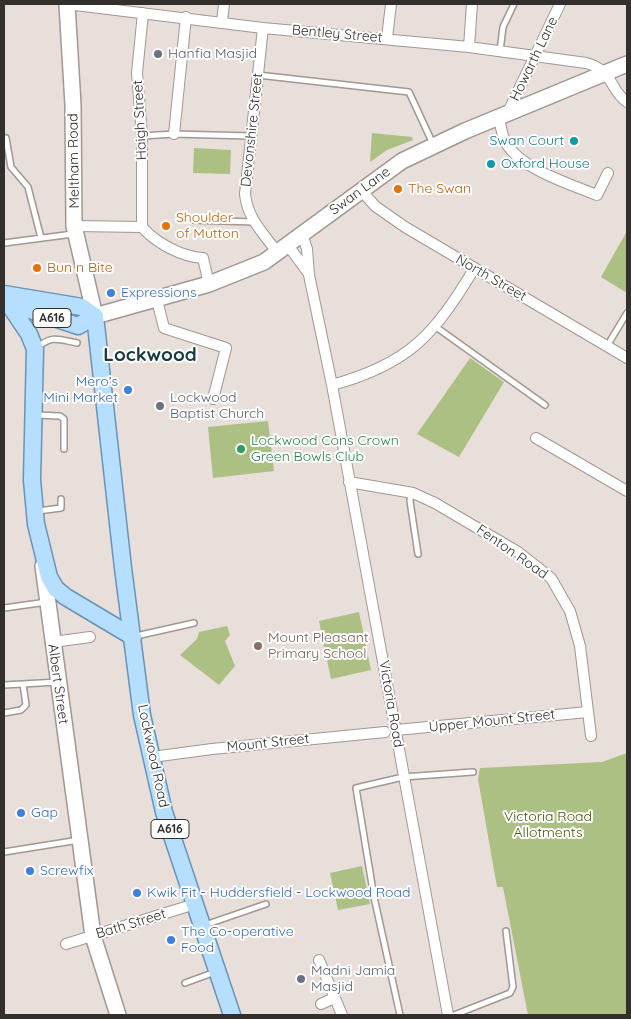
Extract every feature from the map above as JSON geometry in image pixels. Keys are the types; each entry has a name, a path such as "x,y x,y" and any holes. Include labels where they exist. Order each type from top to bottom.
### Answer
{"main road":[{"name":"A616","path":"5,299 82,307 95,316"},
{"name":"Albert Street","path":"5,299 29,334 37,342 32,480 35,511 44,561"},
{"name":"Lockwood Road","path":"95,316 142,715 164,812 232,1015"},
{"name":"A616","path":"44,561 49,577 56,589 133,637"}],"street":[{"name":"Bentley Street","path":"67,4 263,28 469,47 586,63 599,66 604,74"},
{"name":"Meltham Road","path":"67,4 73,104 75,230 95,316"},
{"path":"222,22 224,4"},
{"path":"387,38 391,4"},
{"path":"469,47 472,4"},
{"name":"Howarth Lane","path":"502,116 535,57 560,4"},
{"name":"Haigh Street","path":"142,227 142,136 137,73 143,13"},
{"path":"174,134 186,18"},
{"name":"Devonshire Street","path":"263,28 245,194 246,205 254,222 282,248"},
{"name":"Swan Lane","path":"95,316 209,284 264,262 402,161 502,116 627,64"},
{"path":"604,74 612,81 622,98 627,102"},
{"path":"502,116 506,144 522,160 542,172 596,195 608,173"},
{"name":"North Street","path":"361,190 389,217 627,358"},
{"path":"75,230 142,227 149,236 179,252 192,258 203,258 209,284"},
{"name":"Victoria Road","path":"302,234 307,249 309,275 332,385 448,1015"},
{"name":"Victoria Road","path":"282,248 309,275"},
{"path":"332,385 382,368 415,347 436,327 474,269"},
{"path":"157,300 164,328 226,348 213,399"},
{"path":"536,438 627,491"},
{"name":"Fenton Road","path":"349,482 411,492 473,524 518,552 551,578 570,611 580,646 591,736"},
{"name":"Albert Street","path":"44,561 42,567 44,583 93,936 118,1015"},
{"path":"53,642 90,637"},
{"name":"Upper Mount Street","path":"396,730 588,712"},
{"name":"Mount Street","path":"152,757 221,748 385,732"},
{"name":"Bath Street","path":"66,944 195,904"},
{"path":"319,960 342,1015"},
{"path":"321,1004 334,998"}],"lane":[{"path":"500,52 503,27 514,4"},
{"path":"258,74 409,92 417,106 433,146"},
{"path":"142,136 174,134 250,136"},
{"path":"6,138 11,168 28,187 41,238"},
{"path":"192,220 254,222"},
{"path":"4,243 41,238 75,230"},
{"path":"607,346 627,313"},
{"path":"436,327 545,405"},
{"path":"37,342 54,338 77,343"},
{"path":"34,415 60,416 64,419 64,450"},
{"path":"411,492 410,501 418,554"},
{"path":"35,511 61,508 61,499"},
{"path":"4,608 47,602"},
{"path":"133,637 194,623"},
{"path":"4,685 58,682"},
{"path":"4,713 21,710 26,705 24,684"},
{"path":"400,1015 374,896 356,788 404,777 473,772"},
{"path":"4,852 80,840"},
{"path":"202,926 266,904"},
{"path":"454,1015 510,993 513,987 506,931"},
{"path":"185,983 218,971"}],"green space":[{"path":"372,133 412,137 413,140 387,150 370,162"},
{"path":"194,148 231,150 230,174 193,173"},
{"path":"627,231 627,293 601,277"},
{"path":"470,358 504,382 459,457 417,434"},
{"name":"Lockwood Cons Crown Green Bowls Club","path":"268,421 274,471 213,478 208,427"},
{"path":"359,612 371,670 331,679 319,621"},
{"path":"227,626 230,635 225,641 235,666 219,685 180,655 197,639 199,632"},
{"name":"Victoria Road Allotments","path":"627,753 627,1015 528,1015 503,887 497,887 478,779 480,768 602,762"},
{"path":"362,866 370,904 338,910 330,873"}],"place":[{"name":"Hanfia Masjid","path":"158,54"},
{"name":"Swan Court","path":"574,141"},
{"name":"Oxford House","path":"491,164"},
{"name":"The Swan","path":"398,189"},
{"name":"Shoulder of Mutton","path":"166,226"},
{"name":"Bun n Bite","path":"37,268"},
{"name":"Expressions","path":"111,293"},
{"name":"Mero’s Mini Market","path":"128,390"},
{"name":"Lockwood Baptist Church","path":"160,406"},
{"name":"Lockwood Cons Crown Green Bowls Club","path":"241,449"},
{"name":"Mount Pleasant Primary School","path":"258,646"},
{"name":"Gap","path":"21,813"},
{"name":"Screwfix","path":"30,871"},
{"name":"Kwik Fit - Huddersfield - Lockwood Road","path":"137,893"},
{"name":"The Co-operative Food","path":"171,940"},
{"name":"Madni Jamia Masjid","path":"301,979"}],"district":[{"name":"Lockwood","path":"150,355"}]}
